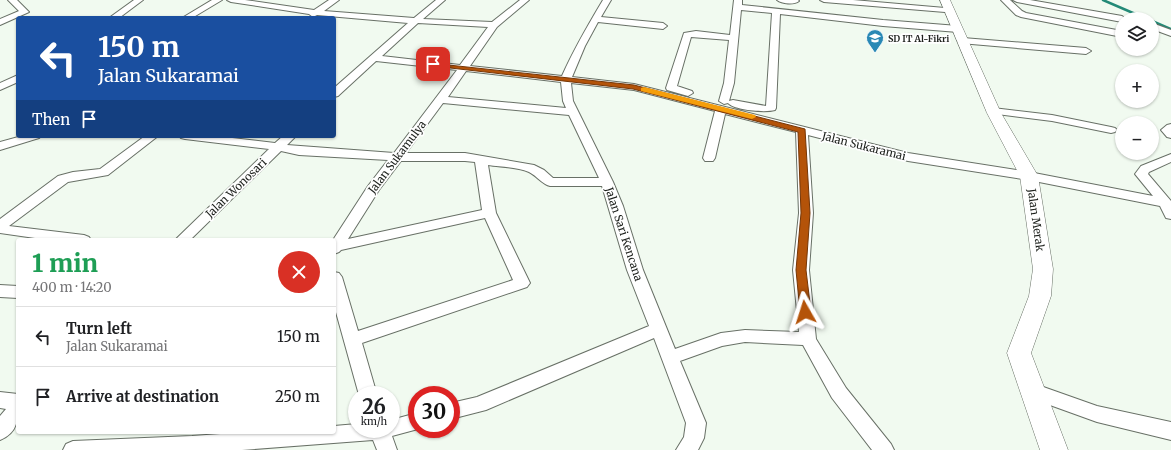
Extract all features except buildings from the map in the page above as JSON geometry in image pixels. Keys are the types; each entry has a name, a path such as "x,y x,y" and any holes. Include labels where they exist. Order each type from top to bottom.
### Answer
{"street":[{"path":"12,0 27,14 20,16"},
{"path":"116,16 139,0"},
{"path":"190,16 218,0"},
{"path":"231,0 312,16 335,0"},
{"path":"338,86 441,0"},
{"name":"Jalan Sukamulya","path":"336,246 396,157 441,100 494,25 525,0"},
{"name":"Jalan Sari Kencana","path":"607,0 580,46 566,79 568,101 607,182 616,206 635,270 658,329 671,357 696,424 696,432 691,445 686,450"},
{"path":"781,0 795,1 794,13"},
{"path":"824,0 878,2 945,10 940,0"},
{"name":"Jalan Merak","path":"945,0 993,111 1029,176 1043,269 1040,296 1019,353 1054,450"},
{"path":"1005,0 1022,15 1115,33"},
{"path":"1017,0 1115,18"},
{"path":"878,2 883,23"},
{"path":"709,158 729,83 738,3 776,11 883,23 960,35 1086,51"},
{"path":"266,15 276,9"},
{"path":"735,38 696,34 687,35 671,88 722,105 765,109 771,108 776,11"},
{"path":"1082,12 1083,27"},
{"path":"0,22 16,17"},
{"path":"336,17 494,25"},
{"path":"595,20 663,26"},
{"path":"1159,29 1171,33"},
{"name":"Jalan Sukaramai","path":"373,58 634,87 722,105 802,131 908,157 1029,176 1169,209"},
{"path":"0,87 16,79"},
{"path":"441,100 573,112"},
{"path":"993,111 1052,118 1111,130"},
{"path":"1171,127 1167,130 1171,135"},
{"path":"802,131 806,213 801,270 808,339 839,393 884,450"},
{"path":"0,146 28,138"},
{"path":"0,226 64,179 74,175 104,172 149,138"},
{"path":"203,138 299,151 396,157 465,157 530,168 540,173 550,182 607,182"},
{"name":"Jalan Wonosari","path":"184,238 288,138"},
{"path":"1169,209 1142,174 1145,169 1171,158"},
{"path":"351,340 522,283 489,213 481,160"},
{"path":"336,247 489,213"},
{"path":"0,229 69,238"},
{"path":"336,284 365,386"},
{"path":"0,291 16,292"},
{"path":"460,409 479,404 658,329"},
{"path":"671,357 721,340 745,336 808,339"},
{"path":"1032,391 1097,414 1171,431"},
{"path":"0,400 16,402"},
{"path":"0,431 16,411"},
{"path":"336,433 348,432"},
{"path":"74,450 192,445 324,434"},
{"path":"385,438 387,450"}],"waterway":[{"path":"1103,0 1131,12"},
{"path":"1159,24 1171,29"}],"slow traffic":[{"path":"644,89 752,117"}],"place":[{"name":"SD IT Al-Fikri","path":"875,53"}],"route":[{"path":"433,64 634,87 721,108 802,131 806,213 801,270 805,312"}]}
